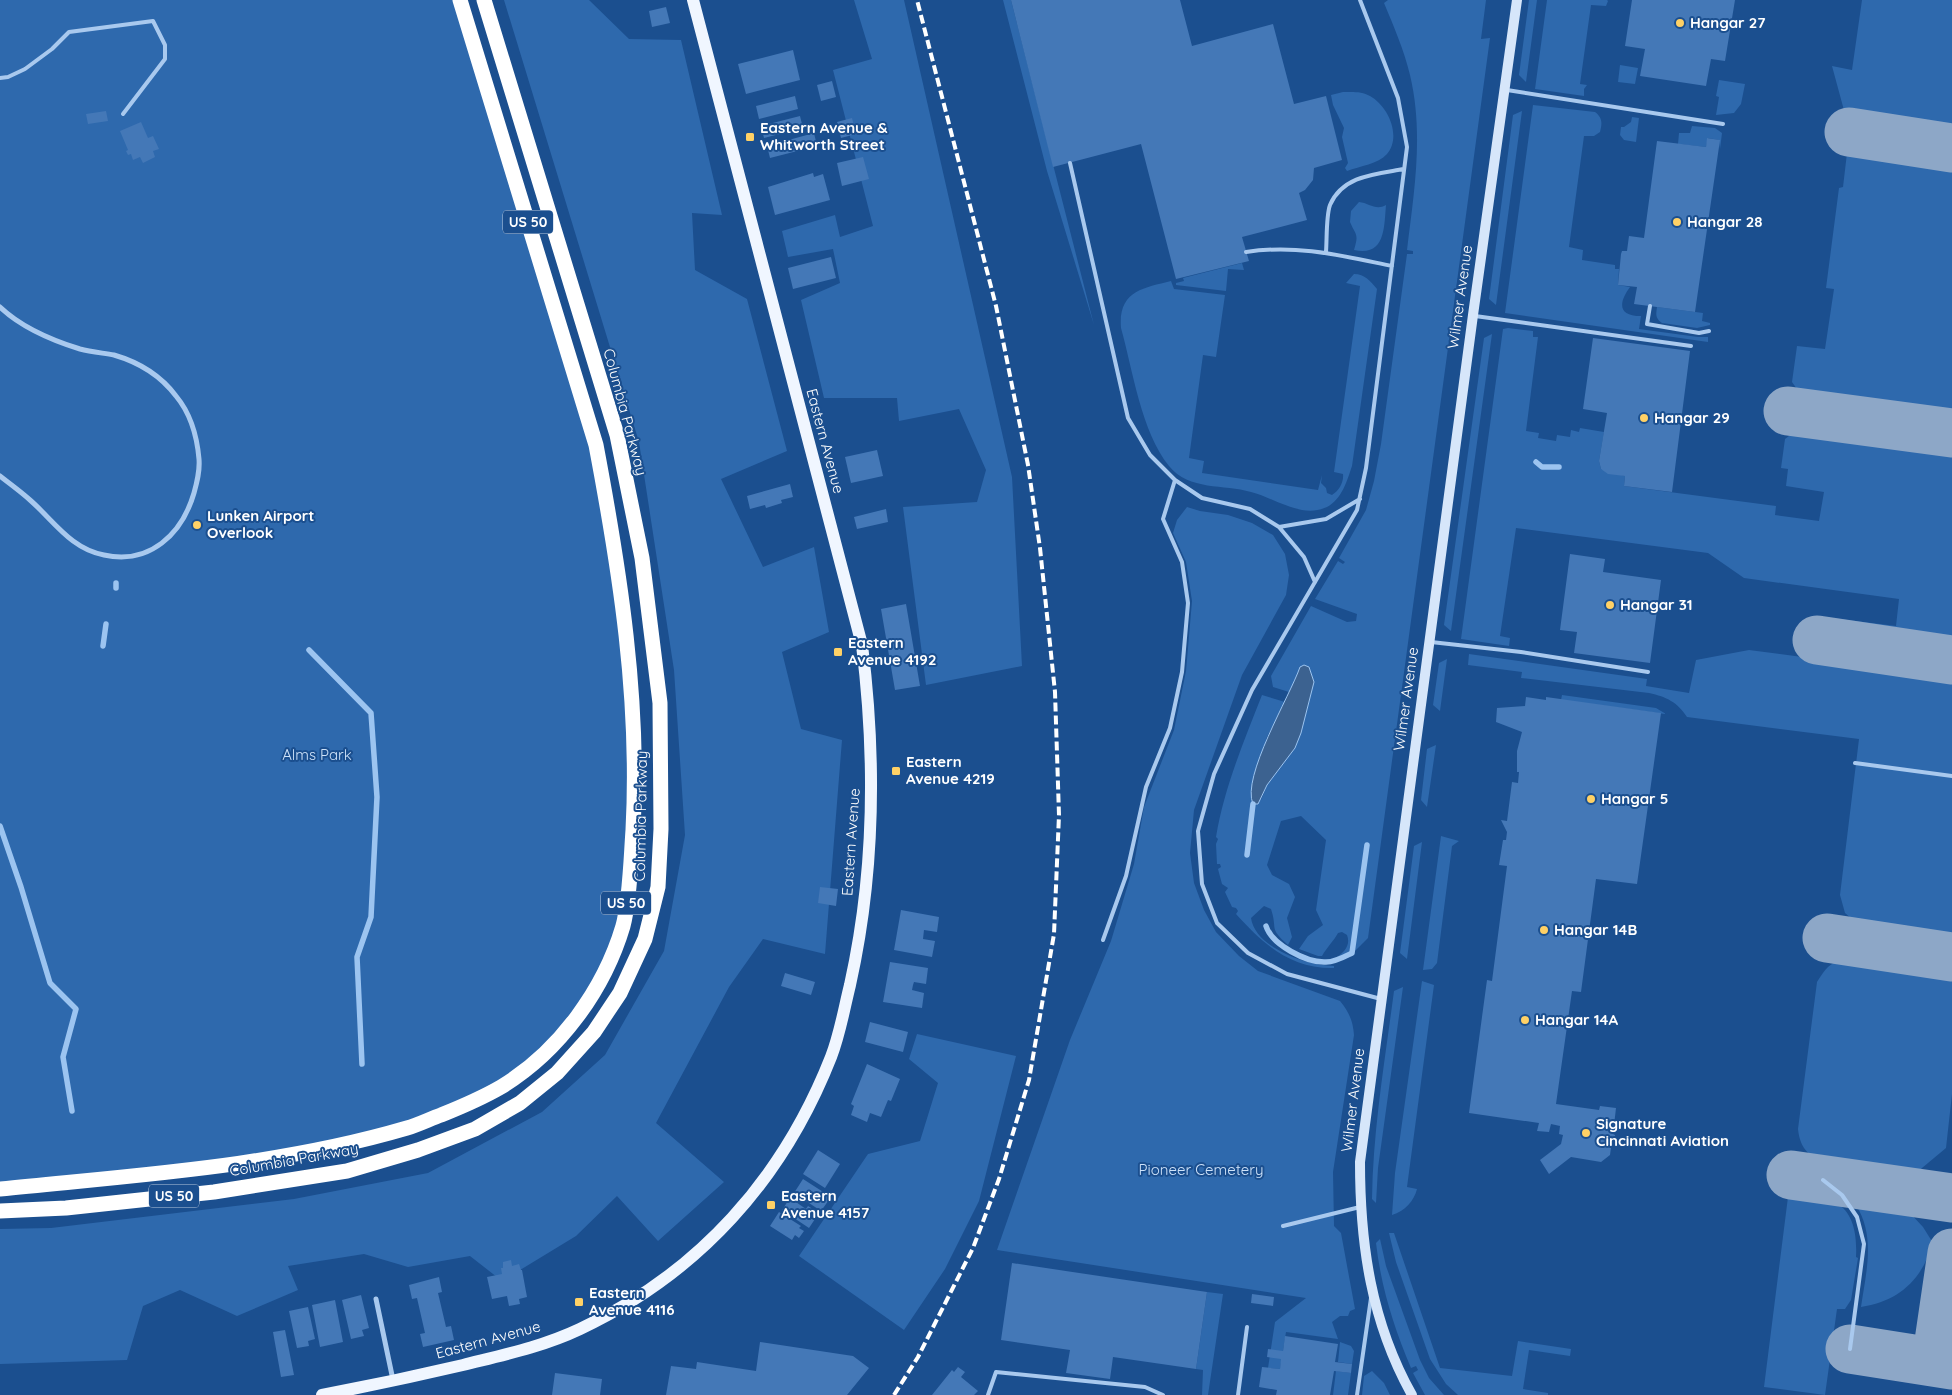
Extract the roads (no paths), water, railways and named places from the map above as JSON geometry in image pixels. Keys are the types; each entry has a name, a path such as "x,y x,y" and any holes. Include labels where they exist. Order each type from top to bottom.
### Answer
{"highway":[{"name":"Columbia Parkway","path":"0,1189 208,1168 279,1156 409,1128 458,1108 502,1086 536,1061 566,1031 591,997 607,966 620,933 623,924 632,855 634,709 620,577 596,445 460,0"},
{"name":"Columbia Parkway","path":"0,1211 66,1208 214,1192 347,1171 418,1150 475,1129 527,1097 557,1073 594,1032 620,992 645,939 658,888 661,829 660,703 642,558 617,435 484,0"}],"main road":[{"name":"Eastern Avenue","path":"322,1395 393,1381 532,1348 579,1330 616,1311 651,1288 706,1246 744,1205 769,1172 792,1138 811,1102 832,1055 839,1032 856,959 865,893 871,826 872,760 868,694 862,645 692,0"}],"street":[{"name":"Wilmer Avenue","path":"1412,1395 1389,1348 1365,1260 1360,1207 1362,1146 1517,0"},
{"path":"0,307 26,326 49,338 138,364 160,378 177,396 190,418 196,434 199,461 198,478 192,499 187,514 179,527 154,549 139,555 122,557 106,556 90,551 68,538 30,500 0,476"},
{"path":"376,1299 393,1381"}],"lane":[{"path":"1360,0 1398,98 1407,147 1366,468 1357,510 1252,690 1214,774 1198,831 1202,884 1217,923 1248,953 1286,974 1381,999"},
{"path":"0,78 25,70 52,49 69,32 152,22 165,44 164,59 123,114"},
{"path":"1504,90 1724,124"},
{"path":"1070,163 1128,418 1150,455 1175,480 1202,498 1250,509 1279,527 1304,556 1315,582"},
{"path":"1326,252 1330,206 1340,189 1363,176 1404,169"},
{"path":"1246,252 1273,248 1326,252 1392,266"},
{"path":"1650,306 1647,324 1700,333 1709,331"},
{"path":"1473,315 1691,346"},
{"path":"1103,940 1126,876 1146,787 1170,728 1182,672 1188,604 1187,595 1182,562 1163,519 1175,480"},
{"path":"1279,527 1326,519 1360,498"},
{"path":"1429,642 1521,652 1648,672"},
{"path":"1855,763 1952,776"},
{"path":"1823,1180 1842,1195 1856,1217 1864,1244 1850,1350"},
{"path":"1282,1226 1360,1207"},
{"path":"1357,1395 1372,1291"},
{"path":"1238,1395 1247,1327"},
{"path":"988,1395 996,1372 1145,1387 1163,1395"}],"waterway":[{"path":"1536,462 1542,467 1559,467"},
{"path":"116,583 116,588"},
{"path":"103,646 106,624"},
{"path":"309,650 371,713 377,797 371,917 357,957 362,1064"},
{"path":"1247,855 1253,804"},
{"path":"0,826 50,983 76,1009 63,1057 72,1111"},
{"path":"1266,926 1275,940 1291,952 1318,962 1329,962 1352,953 1367,845"}],"railway":[{"path":"894,1395 918,1357 973,1248 999,1179 1029,1080 1054,934 1059,815 1055,692 1040,548 1028,465 996,306 917,0"}],"place":[{"name":"Hangar 27","path":"1680,23"},
{"name":"Eastern Avenue & Whitworth Street","path":"750,137"},
{"name":"Hangar 28","path":"1677,222"},
{"name":"Hangar 29","path":"1644,418"},
{"name":"Lunken Airport Overlook","path":"197,525"},
{"name":"Hangar 31","path":"1610,605"},
{"name":"Eastern Avenue 4192","path":"838,652"},
{"name":"Eastern Avenue 4219","path":"896,771"},
{"name":"Hangar 5","path":"1591,799"},
{"name":"Hangar 14B","path":"1544,930"},
{"name":"Hangar 14A","path":"1525,1020"},
{"name":"Signature Cincinnati Aviation","path":"1586,1133"},
{"name":"Eastern Avenue 4157","path":"771,1205"},
{"name":"Eastern Avenue 4116","path":"579,1302"}],"park label":[{"name":"Alms Park","path":"317,755"},
{"name":"Pioneer Cemetery","path":"1201,1170"}]}
